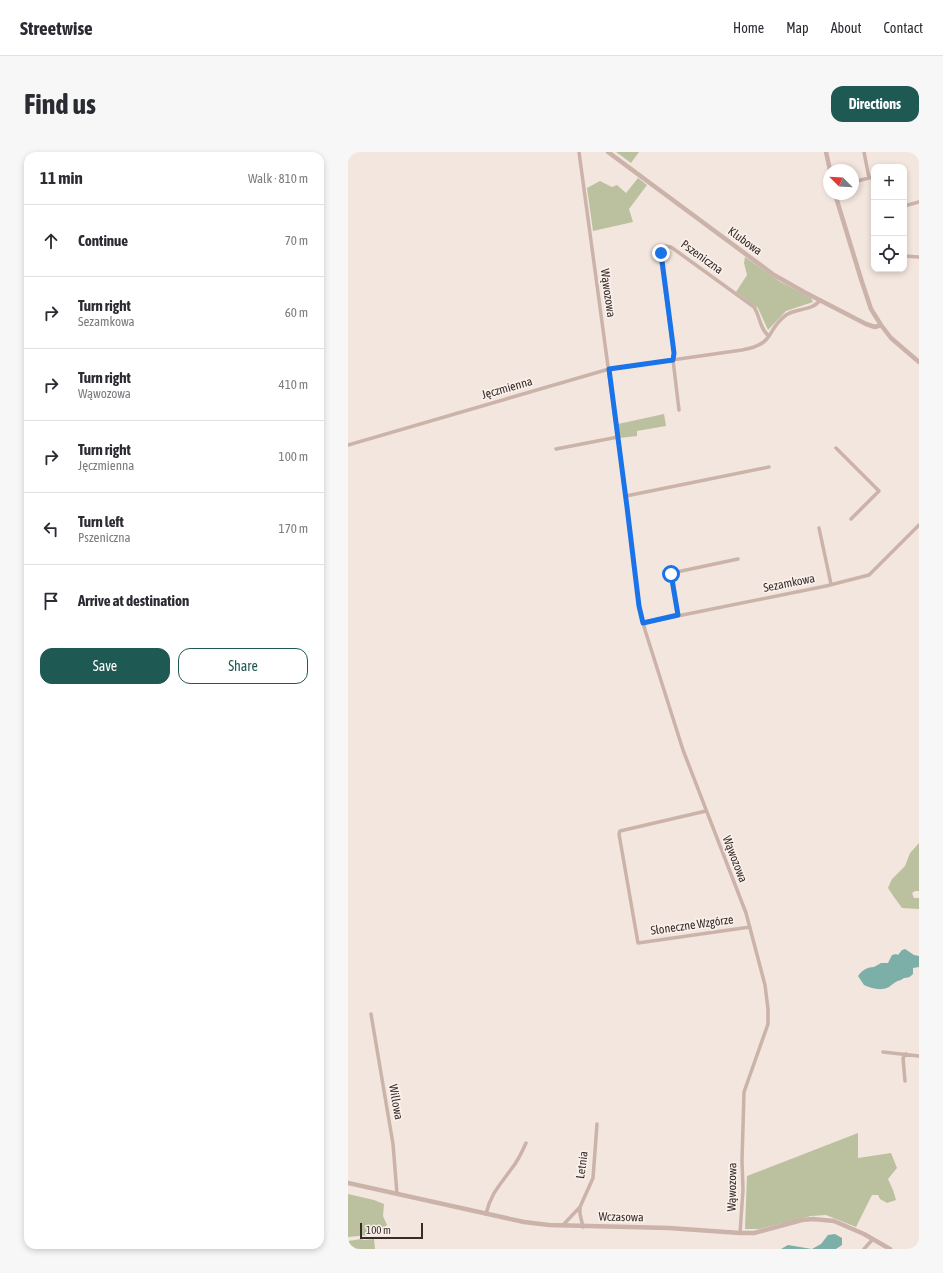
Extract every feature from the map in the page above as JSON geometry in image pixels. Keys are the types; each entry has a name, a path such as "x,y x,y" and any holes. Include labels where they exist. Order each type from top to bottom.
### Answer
{"street":[{"name":"Wąwozowa","path":"579,152 626,496 639,606 683,750 746,913 764,985 768,1009 768,1024 744,1092 742,1152 743,1190 740,1233"},
{"name":"Klubowa","path":"608,152 768,271 871,326 875,327 880,325"},
{"path":"826,152 829,164"},
{"path":"859,180 869,178 864,152"},
{"path":"837,200 866,297 880,325 890,338 919,362"},
{"path":"907,205 919,202"},
{"name":"Pszeniczna","path":"673,360 674,353 661,262 662,249 665,246 671,247 754,307 765,333 770,336"},
{"path":"907,256 919,256"},
{"name":"Jęczmienna","path":"348,445 609,369 758,346 764,343 781,320 788,314 799,309 813,306 820,300"},
{"path":"673,360 679,410"},
{"path":"556,449 618,437"},
{"path":"836,448 879,491 851,519"},
{"path":"626,496 769,467"},
{"name":"Sezamkowa","path":"643,623 869,575 919,525"},
{"path":"819,528 830,584"},
{"path":"678,615 672,572 738,559"},
{"name":"Słoneczne Wzgórze","path":"706,811 620,831 619,834 638,943 750,927"},
{"name":"Willowa","path":"371,1014 393,1144 397,1194"},
{"path":"883,1052 919,1056"},
{"path":"905,1081 904,1058 906,1054"},
{"name":"Letnia","path":"562,1226 580,1207 593,1178 597,1124"},
{"path":"486,1214 489,1201 513,1167 526,1143"},
{"name":"Wczasowa","path":"348,1183 524,1222 562,1226 669,1228 754,1233 802,1220 813,1219 834,1221 873,1239 890,1249"},
{"path":"580,1207 583,1226"},
{"path":"864,1249 873,1239"}],"green space":[{"path":"616,152 639,152 631,163"},
{"path":"638,178 647,185 629,209 633,222 593,231 587,188 600,181 612,187 617,185 626,193"},
{"path":"745,257 779,281 811,298 813,302 786,311 768,330 758,308 736,292 747,275 744,263"},
{"path":"664,414 666,426 637,431 637,436 620,438 618,424"},
{"path":"919,843 919,891 912,893 914,898 919,898 919,909 902,908 888,888 892,879 905,866 910,853"},
{"path":"858,1133 858,1158 891,1153 897,1168 888,1179 896,1200 887,1203 880,1199 878,1195 872,1195 856,1227 826,1215 811,1216 759,1229 745,1229 747,1176"},
{"path":"348,1194 384,1204 383,1216 387,1225 374,1234 348,1237"},
{"path":"374,1239 375,1249 348,1249 348,1241"}],"water":[{"path":"905,949 914,955 919,956 919,967 913,968 912,975 883,989 864,985 858,976 861,972 881,963 888,963 892,955 898,955"},
{"path":"835,1234 842,1238 842,1245 836,1249 812,1249 821,1244 828,1235"},
{"path":"788,1245 812,1249 781,1249"}],"route":[{"path":"661,253 674,353 673,360 609,369 639,606 643,623 678,615 671,574"}]}
